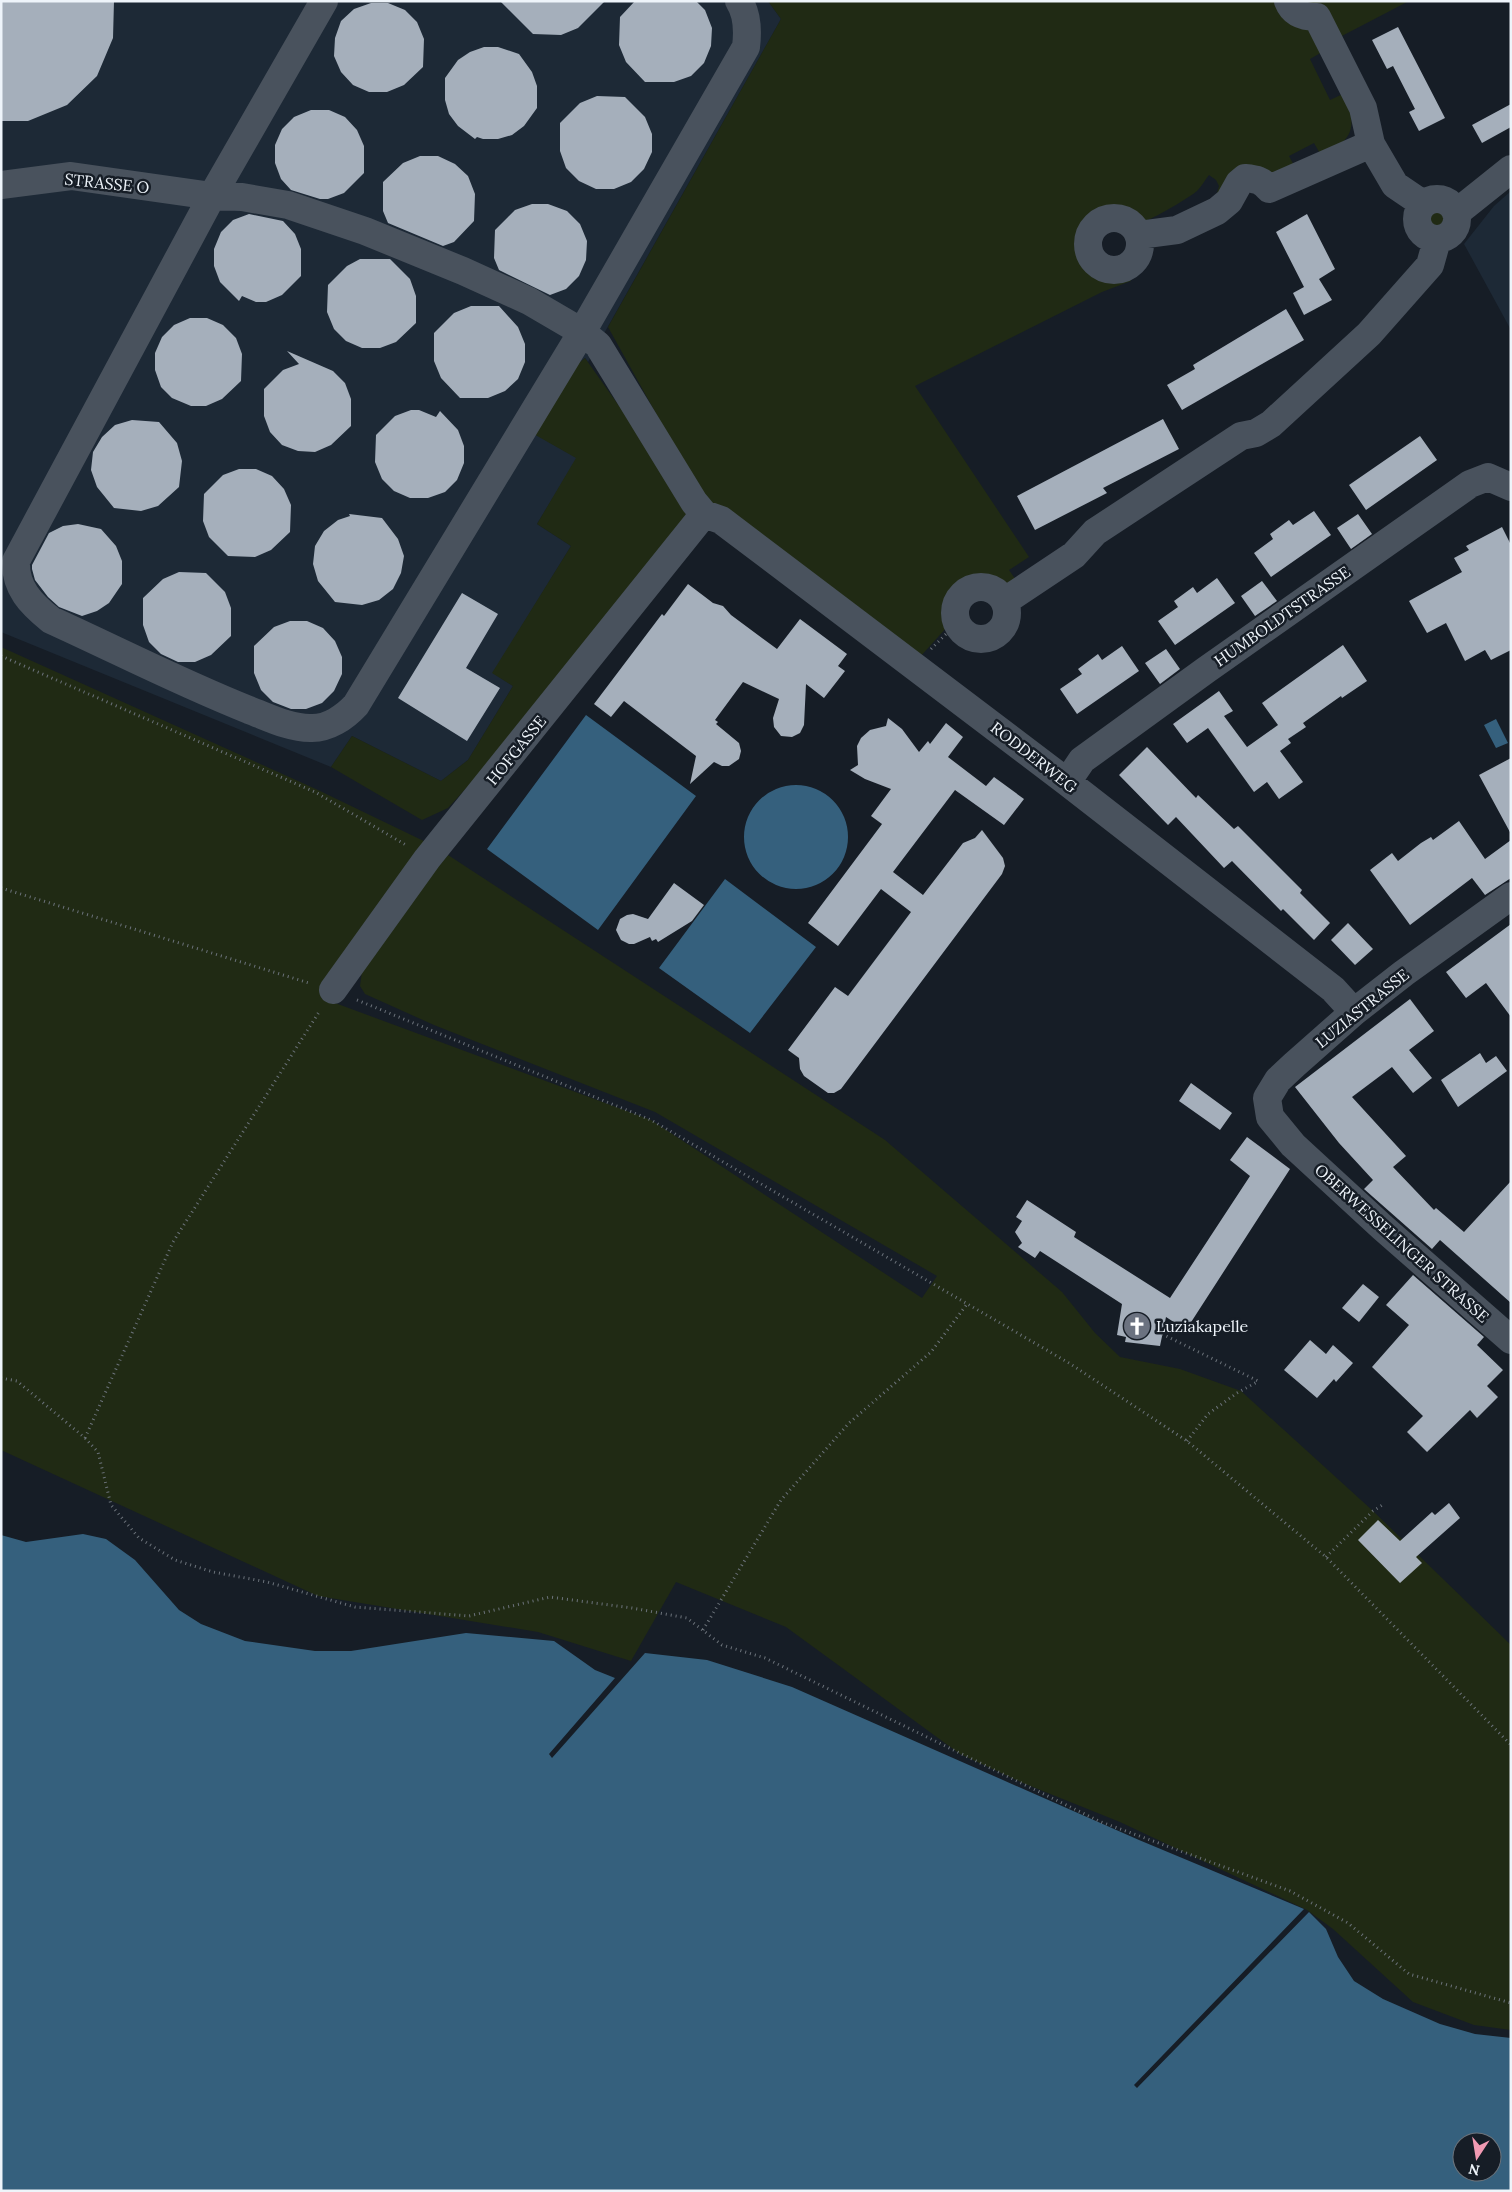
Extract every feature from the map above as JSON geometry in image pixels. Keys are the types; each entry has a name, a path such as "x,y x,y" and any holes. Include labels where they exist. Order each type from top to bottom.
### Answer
{"street":[{"path":"324,1 212,196 16,561 16,573 25,596 34,607 51,620 222,699 292,726 312,729 345,716 356,705 582,332 746,47 746,18 738,1"},
{"path":"1288,1 1290,7 1299,14 1317,18 1363,108 1371,144 1395,185 1423,204"},
{"path":"1139,235 1177,230 1217,211 1229,200 1244,178 1264,182 1269,189 1371,144"},
{"path":"1456,212 1511,169"},
{"name":"STRASSE O","path":"1,185 71,176 212,196 242,197 288,205 365,231 529,301 582,332 598,344 694,502 704,514"},
{"path":"1438,199 1452,206 1456,212 1457,222 1454,231 1446,238 1437,240 1429,238 1418,227 1416,219 1418,211 1423,204 1430,200 1438,199"},
{"path":"1004,600 1074,555 1095,532 1180,475 1241,436 1256,433 1271,424 1370,334 1430,265 1437,240"},
{"name":"HUMBOLDTSTRASSE","path":"1067,782 1082,760 1089,754 1470,484 1488,477 1511,487"},
{"name":"RODDERWEG","path":"704,514 721,520 917,667 1332,989 1354,1012"},
{"name":"HOFGASSE","path":"333,990 427,859 704,514"},
{"path":"985,587 1004,600 1007,616 1005,624 1000,631 991,637 982,639 971,637 963,632 957,623 955,616 958,601 969,590 985,587"},
{"name":"LUZIASTRASSE","path":"1293,1145 1270,1117 1267,1098 1278,1080 1354,1012 1404,973 1511,896"},
{"name":"OBERWESSELINGER STRASSE","path":"1293,1145 1387,1232 1511,1340"}],"path":[{"path":"917,667 933,646 957,623"},
{"path":"1,656 315,792 376,826 427,859"},
{"path":"1,888 333,990 651,1120 1069,1363 1188,1441 1326,1557 1511,1745"},
{"path":"85,1438 173,1242 333,990"},
{"path":"703,1630 781,1500 849,1423 931,1352 967,1304"},
{"path":"1162,1334 1258,1381 1237,1393 1208,1414 1188,1441"},
{"path":"1,1378 17,1381 85,1438 98,1452 111,1505 140,1538 174,1560 213,1572 267,1582 355,1606 469,1616 550,1597 632,1608 686,1618 722,1645 765,1658 1101,1822 1290,1892 1348,1923 1409,1974 1511,2003"},
{"path":"1326,1557 1373,1511 1384,1504"}],"shaded area":[{"path":"1,1 768,1 781,19 588,362 585,358 573,368 533,433 577,458 537,524 571,546 493,673 513,686 468,760 441,781 352,736 331,767 1,632"},
{"path":"1511,191 1511,330 1464,244 1494,206"}],"green space":[{"path":"768,1 1280,1 1310,29 1324,51 1310,59 1330,100 1345,93 1349,105 1351,124 1347,138 1322,157 1314,143 1289,156 1296,169 1214,203 1219,186 1216,180 1209,175 1193,194 1147,220 1138,219 1121,210 1105,210 1090,217 1081,232 1080,244 1082,254 1087,263 1105,275 1117,277 1129,275 1131,281 1102,292 915,386 1029,557 1009,570 1018,583 1007,584 980,576 971,577 956,586 951,593 946,609 947,627 920,657 704,500 608,327 781,19"},
{"path":"1302,1 1409,1 1338,38 1316,7"},
{"path":"1437,206 1446,210 1450,219 1446,228 1437,232 1428,228 1424,219 1428,210"},
{"path":"585,358 675,485 689,518 479,774 448,808 422,820 331,767 352,736 441,781 468,760 513,686 492,673 571,546 537,524 576,458 532,433 573,368"},
{"path":"1,647 318,790 432,845 327,1000 651,1120 922,1298 937,1276 655,1112 434,1025 365,994 360,986 362,971 448,855 885,1140 1062,1292 1095,1333 1120,1357 1180,1369 1241,1391 1373,1511 1511,1645 1511,2030 1474,2025 1413,2002 1333,1929 1307,1910 1120,1822 1023,1783 960,1754 786,1627 676,1582 631,1661 538,1632 318,1596 1,1450"}],"water":[{"path":"586,715 696,796 598,930 487,849"},
{"path":"1496,719 1508,743 1496,748 1484,725"},
{"path":"796,785 816,789 825,793 833,800 840,808 844,817 848,837 844,857 840,866 833,874 825,881 816,885 796,889 776,885 767,881 759,874 752,866 748,857 744,837 748,817 752,808 759,800 767,793 776,789"},
{"path":"725,879 816,947 750,1033 659,968"},
{"path":"83,1534 106,1539 135,1560 179,1610 201,1624 245,1641 315,1651 351,1651 466,1633 554,1641 595,1670 615,1678 549,1754 552,1758 645,1653 707,1660 792,1687 1139,1840 1304,1909 1134,2085 1137,2088 1309,1912 1326,1929 1338,1957 1354,1981 1383,1999 1440,2024 1475,2034 1511,2038 1511,2191 1,2191 1,1535 26,1542"}],"building":[{"path":"1,1 114,1 113,38 97,76 67,105 28,121 1,121"},
{"path":"500,1 605,1 578,28 561,35 533,34"},
{"path":"635,1 696,1 705,10 712,28 711,46 704,63 691,76 674,82 645,82 626,62 619,45 620,17"},
{"path":"371,3 388,3 405,10 417,22 424,39 423,67 404,85 387,92 369,92 353,85 341,72 334,56 335,38 341,21 354,9"},
{"path":"1398,27 1445,118 1419,131 1409,112 1415,109 1393,66 1387,69 1372,40"},
{"path":"484,47 498,47 519,54 532,72 537,86 537,108 524,126 512,135 498,139 477,137 475,139 458,126 449,114 445,100 445,78 458,60 470,52"},
{"path":"597,96 625,97 645,117 652,134 652,152 644,169 631,182 614,189 596,189 579,181 566,168 560,151 560,123 580,103"},
{"path":"1511,104 1511,127 1482,143 1472,125"},
{"path":"311,110 329,110 345,117 357,130 364,146 364,173 344,193 328,199 320,199 291,190 281,179 275,163 275,145 282,129 294,117"},
{"path":"420,156 438,156 455,164 468,176 475,194 474,221 454,242 443,246 388,223 383,211 383,182 403,163"},
{"path":"532,204 548,204 567,211 580,224 587,241 586,260 579,276 566,289 550,295 499,270 494,258 495,230 515,210"},
{"path":"249,214 283,221 295,234 301,249 301,276 282,295 266,302 256,302 242,296 239,301 220,282 214,266 214,249 221,232 233,220"},
{"path":"1307,214 1335,269 1319,279 1332,300 1304,315 1293,293 1304,287 1276,232"},
{"path":"360,259 390,259 410,279 416,296 416,323 396,342 380,348 362,348 346,341 334,329 327,312 328,285 347,266"},
{"path":"471,306 499,306 518,327 525,344 525,362 518,379 505,391 488,398 460,398 441,378 434,361 434,333 454,313"},
{"path":"1286,309 1304,340 1182,410 1167,385 1195,369 1193,365"},
{"path":"190,318 207,318 223,325 236,338 242,354 241,381 222,399 206,406 191,406 172,398 161,387 155,370 155,353 162,337 174,325"},
{"path":"287,351 333,371 345,383 351,399 351,426 331,445 315,452 298,451 282,445 270,432 264,416 264,389 283,370 299,364"},
{"path":"411,410 419,410 436,417 440,411 458,430 464,446 464,463 457,480 445,492 428,498 410,498 394,491 382,479 375,462 376,435 395,416"},
{"path":"1163,419 1179,449 1103,488 1107,493 1035,530 1017,496"},
{"path":"132,420 159,422 177,443 182,461 179,487 158,506 141,511 114,508 97,487 91,470 93,452 102,437 115,425"},
{"path":"1420,436 1437,460 1366,510 1349,485"},
{"path":"239,469 256,469 272,476 284,489 291,505 290,532 271,550 255,557 228,556 209,537 203,521 204,494 223,475"},
{"path":"1314,511 1331,535 1271,577 1254,553 1273,539 1270,534 1289,520 1293,525"},
{"path":"349,514 382,518 398,539 404,556 401,573 393,589 379,600 362,605 335,602 318,581 313,564 315,546 324,531 338,520 350,516"},
{"path":"1358,514 1372,534 1351,549 1337,528"},
{"path":"78,524 101,529 116,546 122,561 122,584 109,603 97,611 82,616 59,607 48,597 35,580 32,569 32,565 49,533 63,526"},
{"path":"1502,527 1511,545 1511,650 1491,660 1485,650 1465,661 1446,623 1427,633 1409,601 1462,572 1454,558 1469,550 1466,546"},
{"path":"179,572 206,573 225,592 231,608 231,636 211,655 195,662 178,662 161,654 149,642 143,625 143,598 163,579"},
{"path":"1217,578 1235,603 1175,645 1158,621 1178,607 1174,601 1193,587 1197,593"},
{"path":"1262,581 1277,601 1255,616 1241,596"},
{"path":"688,584 713,603 723,606 731,615 777,649 800,619 847,654 838,666 845,671 824,698 806,684 804,725 800,733 792,737 781,736 774,727 773,718 779,699 743,682 715,720 718,722 716,724 739,743 741,751 739,759 729,766 722,766 714,762 690,784 696,756 624,701 611,717 594,704 662,614 664,616"},
{"path":"462,593 498,614 466,668 500,688 467,741 398,698"},
{"path":"290,621 307,621 323,628 335,641 342,657 342,674 334,691 322,703 306,709 291,709 273,702 261,690 254,673 254,646 274,627"},
{"path":"1343,645 1367,681 1342,698 1341,696 1303,723 1306,727 1288,739 1291,743 1280,751 1303,782 1279,799 1267,782 1254,792 1208,728 1187,743 1173,724 1219,691 1233,711 1224,716 1247,747 1278,725 1262,703"},
{"path":"1122,646 1139,671 1077,714 1060,689 1082,674 1078,669 1098,654 1102,660"},
{"path":"1166,649 1180,669 1160,684 1145,663"},
{"path":"888,718 902,729 919,752 928,741 930,744 946,723 963,737 948,757 986,786 994,777 1024,799 1004,825 955,790 893,872 923,895 963,843 975,838 982,830 1003,858 1005,866 1002,874 841,1089 834,1093 828,1093 804,1076 800,1069 799,1058 788,1050 835,987 848,996 911,912 881,889 838,946 808,923 882,824 871,816 891,789 865,779 850,770 858,765 857,746 861,738 870,730 886,726"},
{"path":"1147,747 1196,798 1198,795 1234,829 1238,826 1302,890 1300,893 1330,923 1314,940 1283,909 1281,911 1232,861 1224,868 1176,817 1168,825 1119,775"},
{"path":"1511,758 1511,834 1479,775"},
{"path":"1459,821 1485,859 1511,840 1511,878 1485,895 1472,878 1410,925 1370,870 1392,853 1398,861 1421,843 1431,837 1433,840"},
{"path":"674,883 704,905 692,921 658,942 656,939 652,941 650,937 634,944 621,940 616,930 620,919 633,914 648,919"},
{"path":"1348,923 1373,949 1355,965 1331,940"},
{"path":"1511,924 1511,1017 1486,983 1466,998 1446,972"},
{"path":"1410,999 1434,1031 1409,1050 1432,1078 1413,1093 1392,1067 1352,1097 1406,1156 1393,1167 1434,1210 1436,1208 1464,1232 1511,1181 1511,1303 1440,1240 1432,1249 1364,1189 1373,1180 1339,1143 1295,1087"},
{"path":"1480,1053 1486,1063 1496,1056 1507,1071 1458,1107 1441,1080"},
{"path":"1191,1083 1232,1113 1220,1130 1179,1101"},
{"path":"1247,1137 1290,1169 1186,1330 1166,1317 1160,1346 1125,1342 1126,1337 1117,1335 1122,1304 1040,1251 1035,1258 1018,1247 1022,1243 1015,1232 1022,1221 1016,1217 1027,1200 1076,1232 1074,1237 1170,1298 1250,1176 1230,1160"},
{"path":"1413,1275 1484,1337 1477,1345 1503,1370 1487,1386 1498,1397 1477,1418 1470,1410 1427,1452 1407,1432 1423,1416 1372,1367 1409,1325 1386,1305"},
{"path":"1363,1284 1379,1297 1359,1322 1342,1308"},
{"path":"1310,1340 1326,1354 1333,1345 1353,1363 1336,1382 1334,1379 1317,1398 1284,1370"},
{"path":"1449,1503 1460,1518 1416,1557 1422,1563 1400,1583 1358,1540 1378,1520 1400,1541 1432,1512 1435,1515"}],"place":[{"name":"Luziakapelle","path":"1137,1326"}]}
